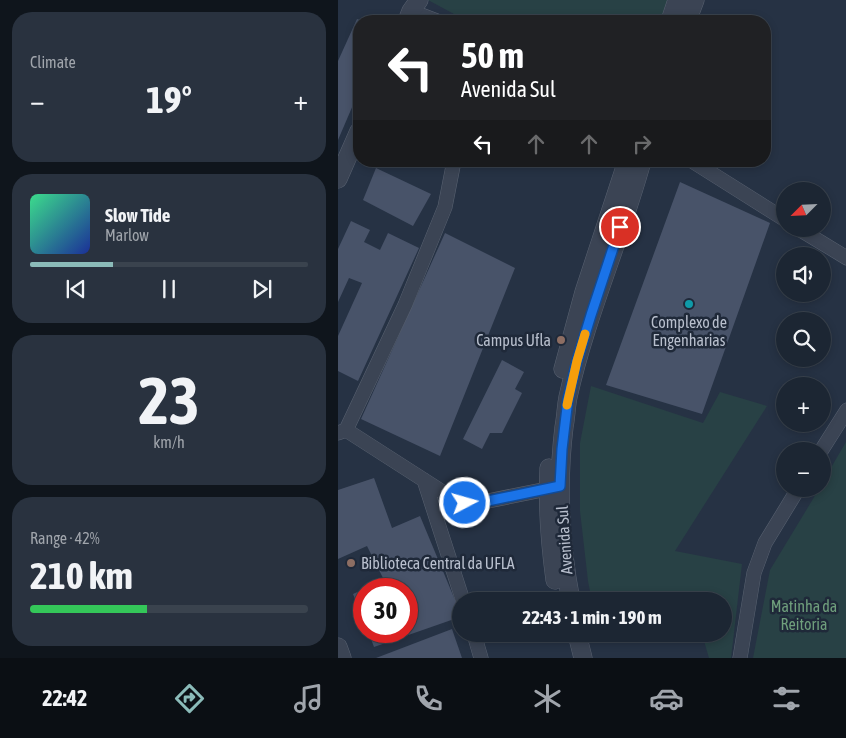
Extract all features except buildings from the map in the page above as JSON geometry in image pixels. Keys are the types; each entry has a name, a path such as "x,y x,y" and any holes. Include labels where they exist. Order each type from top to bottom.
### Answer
{"street":[{"path":"672,15 677,0"},
{"path":"689,15 695,0"},
{"path":"338,179 353,145"},
{"path":"453,167 445,207 405,305 342,432 455,500 465,503 478,503 554,487"},
{"name":"Avenida Sul","path":"569,592 554,487 552,434 565,360 584,292 625,167"},
{"name":"Avenida Sul","path":"558,592 550,540 554,487 562,449 568,399 591,315 640,167"},
{"path":"702,167 776,214"},
{"path":"814,238 846,258"},
{"path":"826,442 846,410"},
{"path":"424,480 460,592"},
{"path":"740,658 754,574 765,543 793,497"},
{"path":"477,642 482,658"},
{"path":"568,642 571,658"},
{"path":"579,642 583,658"},
{"path":"338,647 342,658"}],"green space":[{"path":"428,0 674,0 669,15 456,15"},
{"path":"591,386 703,423 720,392 767,406 675,551 742,564 731,658 709,658 704,642 732,642 732,592 590,592 580,511 580,443"},
{"name":"Matinha da Reitoria","path":"846,442 846,658 753,658 770,570 814,497 831,497 831,468"}],"slow traffic":[{"path":"567,405 585,334"}],"place":[{"name":"Complexo de Engenharias","path":"689,304"},
{"name":"Campus Ufla","path":"561,340"},
{"name":"Biblioteca Central da UFLA","path":"351,563"}],"route":[{"path":"465,503 478,503 560,486 568,399 577,361 620,227"}]}
